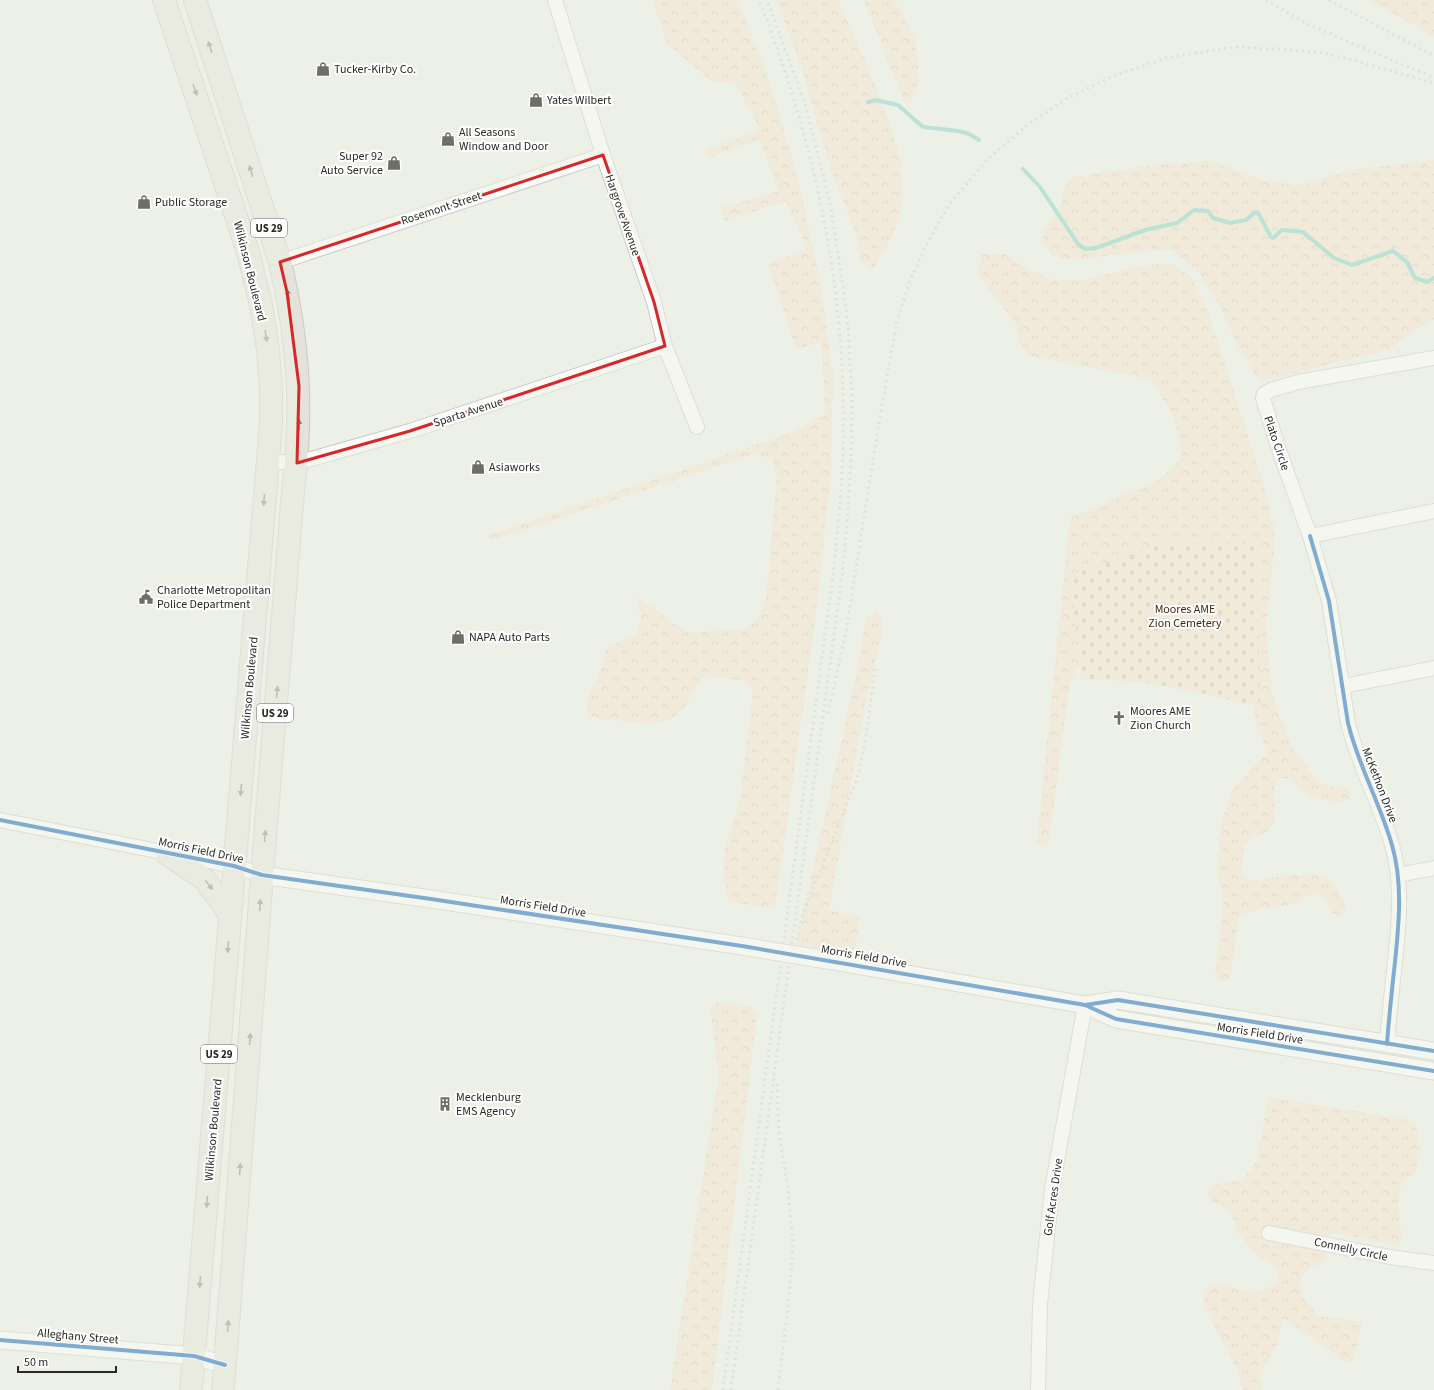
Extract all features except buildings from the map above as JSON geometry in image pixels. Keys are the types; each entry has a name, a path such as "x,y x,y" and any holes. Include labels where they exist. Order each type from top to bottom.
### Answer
{"main road":[{"name":"Wilkinson Boulevard","path":"164,0 248,252 261,305 268,350 271,387 271,424 192,1390"},
{"name":"US 29","path":"195,0 280,262 289,300 296,347 299,386 297,464 293,492 262,875 223,1390"},
{"path":"167,854 204,879 222,902 230,916"}],"street":[{"name":"Hargrove Avenue","path":"555,0 603,155 654,302 665,346 696,427"},
{"name":"Rosemont Street","path":"280,262 603,155"},
{"name":"Sparta Avenue","path":"268,461 297,464 410,431 665,346"},
{"name":"Plato Circle","path":"1310,536 1264,404 1264,394 1271,390 1298,382 1434,358"},
{"path":"1310,536 1434,511"},
{"name":"McKethon Drive","path":"1310,536 1329,601 1352,741 1384,820 1392,846 1398,875 1398,927 1387,1044"},
{"path":"1343,686 1434,668"},
{"name":"Morris Field Drive","path":"0,820 234,866 262,875 431,899 827,960 1085,1005 1116,1019 1434,1071"},
{"path":"1398,875 1434,868"},
{"name":"Morris Field Drive","path":"1085,1005 1118,1000 1434,1051"},
{"name":"Golf Acres Drive","path":"1038,1390 1040,1304 1052,1189 1085,1005"},
{"name":"Connelly Circle","path":"1269,1233 1390,1257 1434,1263"},
{"name":"Alleghany Street","path":"0,1340 194,1356 225,1365"}],"highlighted area":[{"path":"603,155 654,302 665,346 410,431 297,463 299,386 287,292 280,262"}],"green space":[{"path":"652,0 738,0 772,89 797,175 820,280 833,377 831,475 814,629 775,908 729,902 724,880 724,853 740,799 753,693 745,681 703,676 683,709 673,718 653,724 593,718 587,710 589,694 598,679 607,647 634,636 641,623 637,597 686,632 742,630 756,621 766,599 777,475 772,459 755,454 492,540 486,536 788,434 825,414 822,342 796,349 768,264 807,249 786,201 725,221 721,208 779,191 759,139 709,158 705,150 760,130 736,83 712,82 667,43"},
{"path":"776,0 838,0 866,62 889,122 902,164 902,198 899,222 885,250 873,269 861,264 855,231 832,174 802,69"},
{"path":"864,0 893,0 902,12 915,41 918,69 917,89 910,102 904,101"},
{"path":"1368,0 1434,0 1434,36"},
{"path":"1434,160 1434,319 1405,337 1389,350 1265,380 1255,375 1236,342 1222,310 1199,273 1171,249 1125,253 1077,260 1053,257 1042,242 1045,229 1062,204 1064,186 1074,177 1156,165 1210,161 1263,180 1299,186 1350,170"},
{"path":"1002,253 1030,270 1054,280 1082,280 1140,266 1168,263 1190,276 1204,300 1263,482 1274,529 1274,550 1266,629 1272,695 1292,748 1319,782 1336,788 1348,787 1351,797 1343,802 1321,800 1307,795 1291,779 1282,778 1274,786 1275,820 1267,832 1251,839 1244,848 1242,872 1249,881 1290,875 1317,875 1334,882 1346,908 1340,917 1333,913 1326,901 1315,891 1295,904 1259,909 1239,916 1230,978 1220,983 1215,975 1223,902 1217,873 1221,822 1232,790 1267,754 1258,729 1249,690 1091,647 1070,680 1049,842 1043,849 1037,842 1070,518 1159,480 1182,458 1175,419 1151,379 1029,356 1020,344 1016,324 977,274 982,255"},
{"name":"Moores AME Zion Cemetery","path":"1257,542 1260,707 1197,692 1141,682 1081,679 1072,587 1078,572 1161,543"},
{"path":"876,611 881,618 881,639 866,699 829,910 860,917 856,945 852,954 796,945 856,676 866,618"},
{"path":"717,1002 752,1007 757,1015 712,1390 670,1390 719,1074 710,1007"},
{"path":"1273,1098 1400,1118 1415,1124 1421,1148 1415,1174 1402,1182 1398,1201 1402,1241 1396,1245 1340,1234 1328,1234 1326,1260 1310,1268 1300,1279 1302,1296 1319,1316 1362,1322 1354,1361 1346,1362 1283,1318 1276,1349 1260,1373 1262,1390 1243,1390 1235,1365 1203,1305 1205,1289 1223,1284 1255,1293 1277,1284 1279,1270 1257,1255 1237,1232 1230,1210 1212,1202 1207,1191 1215,1184 1243,1181 1257,1160 1266,1108"}],"waterway":[{"path":"868,102 876,100 898,105 923,127 959,131 969,134 979,140"},
{"path":"1023,169 1040,187 1078,244 1085,249 1096,248 1145,230 1177,223 1194,210 1208,211 1213,218 1230,223 1246,220 1254,213 1258,213 1271,237 1273,238 1282,230 1303,232 1334,258 1352,265 1393,251 1407,262 1415,278 1427,282 1434,278"}],"railway":[{"path":"723,1390 832,583 839,513 843,443 841,345 836,294 819,194 793,96 759,0"},
{"path":"731,1390 841,584 851,459 852,398 848,326 830,203 804,100 767,0"},
{"path":"1266,0 1307,24 1432,77"},
{"path":"1329,0 1434,56"},
{"path":"828,713 846,632 879,422 897,321 910,281 927,243 950,203 988,159 1026,126 1066,99 1113,76 1166,58 1234,47 1280,49 1322,53 1353,60 1434,83"},
{"path":"796,940 805,908 856,781 866,739 875,666"},
{"path":"777,1084 779,1132 788,1189 793,1244 789,1298 778,1390"}],"cycle path":[{"path":"1310,536 1329,601 1348,723 1352,739 1387,829 1398,874 1399,918 1387,1044"},
{"path":"0,820 234,866 262,875 742,946 1085,1005 1116,1019 1434,1071"},
{"path":"1085,1005 1118,1000 1434,1051"},
{"path":"0,1340 194,1356 225,1365"}],"place":[{"name":"Tucker-Kirby Co.","path":"323,69"},
{"name":"Yates Wilbert","path":"536,100"},
{"name":"All Seasons Window and Door","path":"448,139"},
{"name":"Super 92 Auto Service","path":"394,163"},
{"name":"Public Storage","path":"144,202"},
{"name":"Asiaworks","path":"478,467"},
{"name":"Charlotte Metropolitan Police Department","path":"146,597"},
{"name":"NAPA Auto Parts","path":"458,637"},
{"name":"Moores AME Zion Church","path":"1119,718"},
{"name":"Mecklenburg EMS Agency","path":"445,1104"}]}
